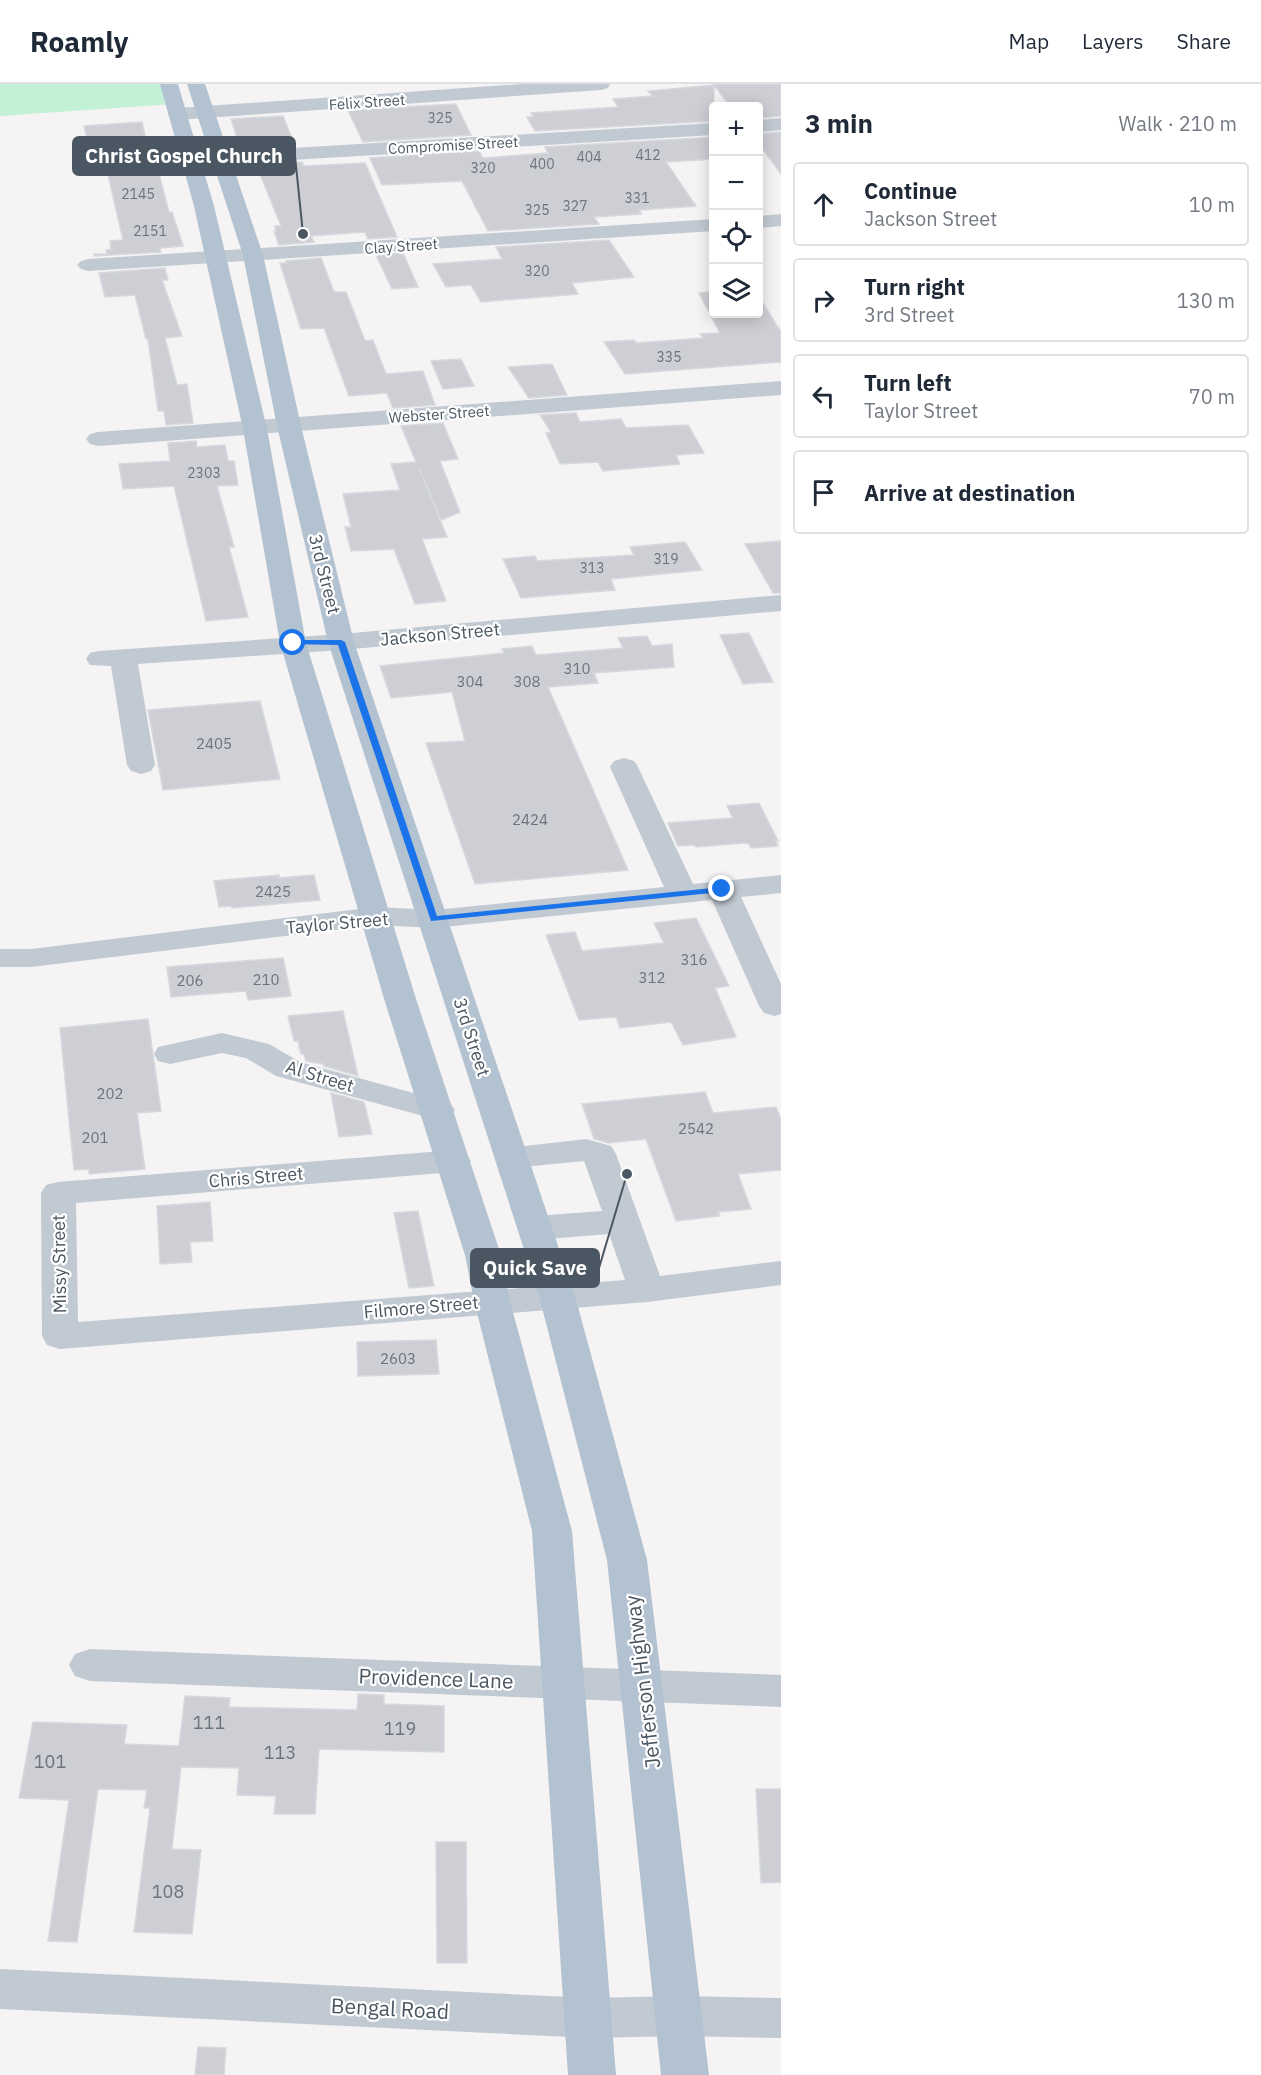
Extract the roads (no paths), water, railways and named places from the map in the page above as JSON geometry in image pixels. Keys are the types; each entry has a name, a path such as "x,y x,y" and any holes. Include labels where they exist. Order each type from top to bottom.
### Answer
{"main road":[{"path":"169,84 216,257 255,429 295,644 401,1002 438,1110 488,1272 492,1301 552,1531 590,2018 592,2075"},
{"name":"3rd Street","path":"196,84 253,255 289,426 341,642 557,1296"},
{"name":"Jefferson Highway","path":"557,1296 627,1560 685,2075"}],"street":[{"name":"Felix Street","path":"177,114 485,103 601,84"},
{"path":"485,103 509,142"},
{"path":"763,126 781,124"},
{"name":"Compromise Street","path":"191,160 709,129"},
{"path":"763,222 781,220"},
{"name":"Clay Street","path":"88,265 709,225"},
{"name":"Webster Street","path":"98,439 781,388"},
{"name":"Jackson Street","path":"141,765 111,658 341,642 781,603"},
{"path":"624,767 683,894"},
{"name":"Taylor Street","path":"0,958 31,958 376,916 434,919 781,884"},
{"path":"722,889 775,1006"},
{"name":"Al Street","path":"170,1054 222,1043 257,1051 288,1069 438,1110"},
{"path":"512,1157 586,1150 599,1154 647,1290"},
{"name":"Chris Street","path":"57,1193 454,1161"},
{"name":"Missy Street","path":"57,1193 60,1336"},
{"path":"535,1228 623,1221"},
{"name":"Filmore Street","path":"60,1336 647,1290 781,1273"},
{"name":"Providence Lane","path":"90,1665 781,1691"},
{"name":"Bengal Road","path":"0,1989 590,2018 679,2016 781,2019"}],"place":[{"name":"Christ Gospel Church","path":"303,234"},
{"name":"Quick Save","path":"627,1174"}]}
